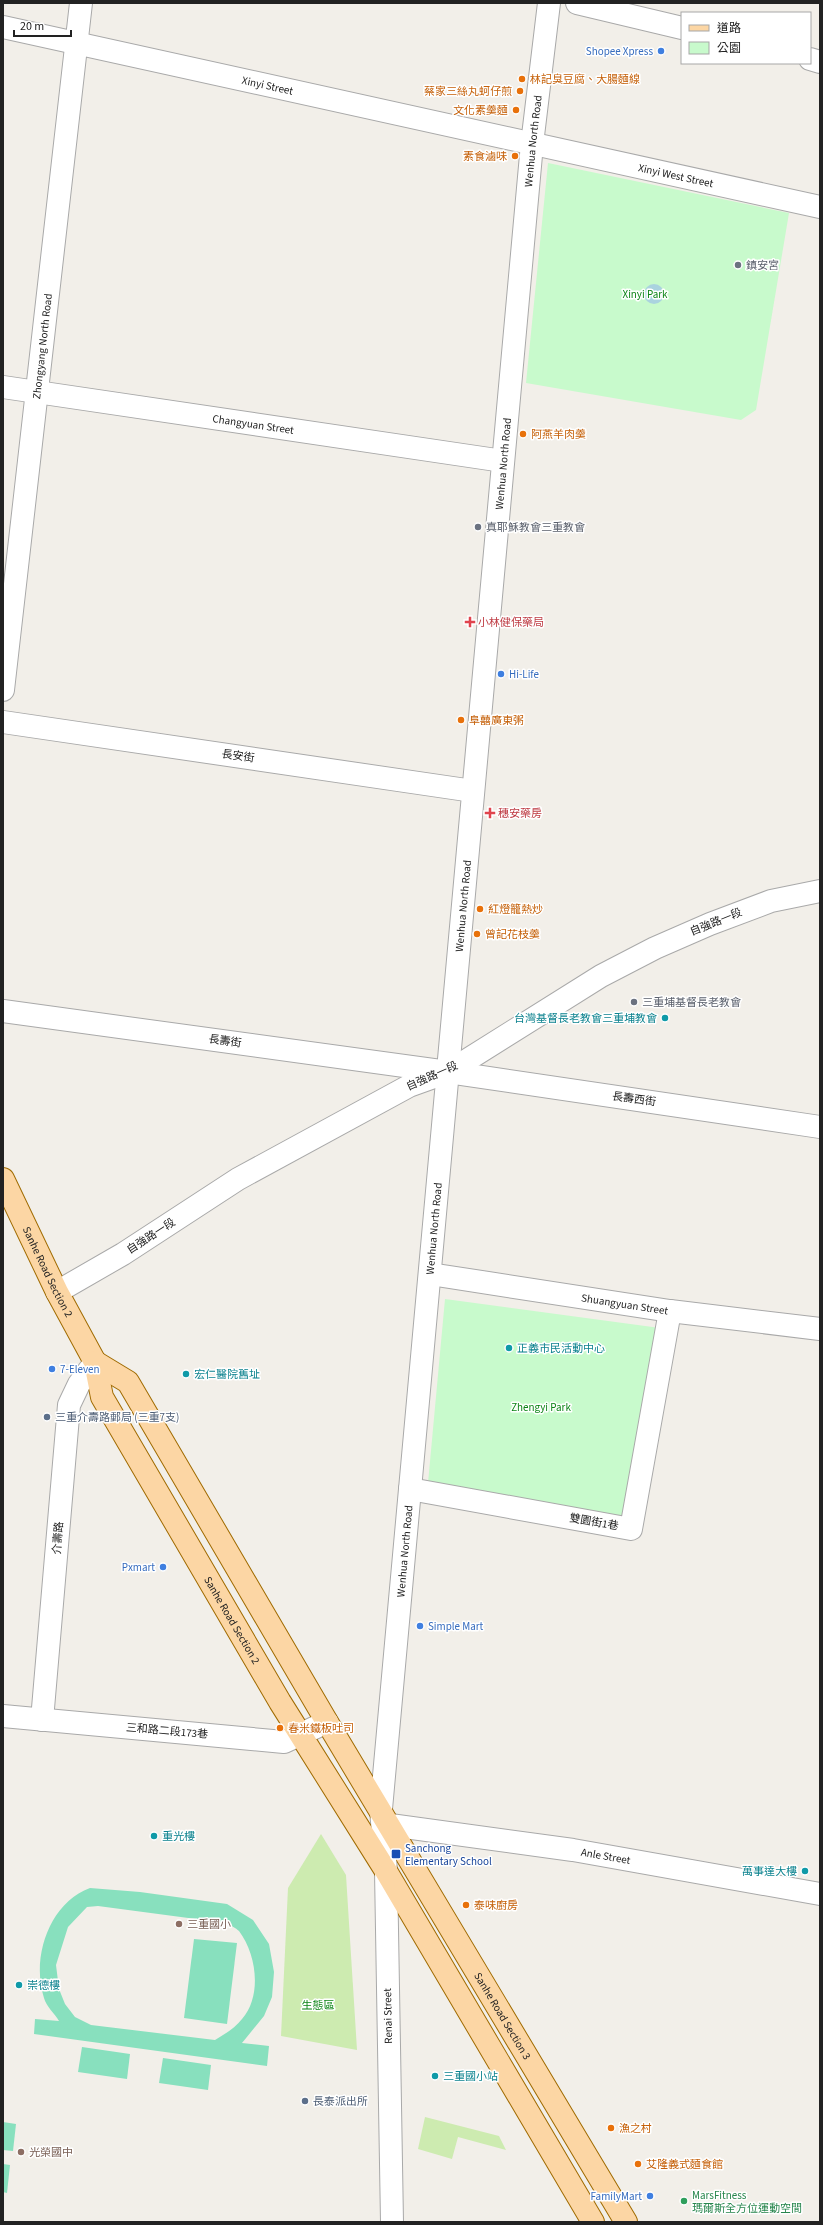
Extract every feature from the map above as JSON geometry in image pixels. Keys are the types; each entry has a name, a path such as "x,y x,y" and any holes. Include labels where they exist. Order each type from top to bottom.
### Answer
{"main road":[{"name":"Sanhe Road Section 2","path":"3,1179 57,1292 95,1362 102,1397 280,1702 386,1871"},
{"path":"95,1362 128,1382 327,1722 386,1817"},
{"name":"Sanhe Road Section 3","path":"386,1817 626,2222"},
{"path":"386,1871 593,2222"}],"street":[{"name":"Zhongyang North Road","path":"3,690 82,3"},
{"name":"Wenhua North Road","path":"386,1817 410,1489 532,144 549,3"},
{"path":"577,3 681,28"},
{"name":"Xinyi Street","path":"3,27 532,144"},
{"name":"Xinyi West Street","path":"532,144 820,207"},
{"name":"Changyuan Street","path":"3,387 503,461"},
{"name":"長安街","path":"3,722 473,791"},
{"name":"自強路一段","path":"57,1292 123,1254 238,1179 409,1086 448,1072 601,976 655,948 710,924 771,901 820,891"},
{"name":"長壽街","path":"3,1011 448,1072"},
{"name":"長壽西街","path":"448,1072 820,1127"},
{"name":"Shuangyuan Street","path":"430,1274 670,1311 820,1329"},
{"name":"雙園街1巷","path":"410,1489 631,1529 670,1311"},
{"name":"介壽路","path":"42,1720 69,1405 79,1384 95,1362"},
{"name":"三和路二段173巷","path":"3,1716 284,1742 327,1722"},
{"name":"Renai Street","path":"386,1817 392,2222"},
{"name":"Anle Street","path":"386,1817 820,1894"}],"green space":[{"name":"Xinyi Park","path":"548,163 789,213 756,410 741,420 526,383"},
{"name":"Zhengyi Park","path":"445,1299 660,1328 624,1516 428,1483"},
{"name":"生態區","path":"321,1834 346,1875 357,2050 281,2036 288,1888"},
{"path":"90,1888 140,1892 227,1904 253,1920 269,1944 274,1972 272,1997 264,2016 242,2043 269,2046 267,2066 34,2034 35,2019 59,2021 44,1998 40,1966 42,1950 54,1919 64,1906 76,1895","holes":["98,1906 226,1923 239,1931 250,1952 255,1975 255,1987 248,2010 242,2019 233,2028 215,2040 91,2025 75,2017 65,2004 59,1989 56,1965 68,1927 87,1907"]},
{"path":"194,1939 237,1943 227,2024 184,2018"},
{"path":"82,2047 130,2054 127,2079 78,2072"},
{"path":"163,2058 211,2065 208,2090 159,2083"},
{"path":"425,2117 499,2136 506,2150 458,2137 452,2159 418,2149"},
{"path":"3,2122 16,2124 13,2151 3,2150"},
{"path":"3,2164 10,2165 7,2193 3,2192"}],"water":[{"path":"650,284 658,284 664,290 664,298 658,304 650,304 644,298 644,290"}],"place":[{"name":"Shopee Xpress","path":"661,51"},
{"name":"林記臭豆腐、大腸麵線","path":"522,79"},
{"name":"蔡家三絲丸蚵仔煎","path":"520,91"},
{"name":"文化素羹麵","path":"516,110"},
{"name":"素食滷味","path":"515,156"},
{"name":"鎮安宮","path":"738,265"},
{"name":"阿燕羊肉羹","path":"523,434"},
{"name":"真耶穌教會三重教會","path":"478,527"},
{"name":"小林健保藥局","path":"470,622"},
{"name":"Hi-Life","path":"501,674"},
{"name":"阜囍廣東粥","path":"461,720"},
{"name":"穗安藥房","path":"490,813"},
{"name":"紅燈籠熱炒","path":"480,909"},
{"name":"曾記花枝羹","path":"477,934"},
{"name":"三重埔基督長老教會","path":"634,1002"},
{"name":"台灣基督長老教會三重埔教會","path":"665,1018"},
{"name":"正義市民活動中心","path":"509,1348"},
{"name":"7-Eleven","path":"52,1369"},
{"name":"宏仁醫院舊址","path":"186,1374"},
{"name":"三重介壽路郵局 (三重7支)","path":"47,1417"},
{"name":"Pxmart","path":"163,1567"},
{"name":"Simple Mart","path":"420,1626"},
{"name":"春米鐵板吐司","path":"280,1728"},
{"name":"重光樓","path":"154,1836"},
{"name":"Sanchong Elementary School","path":"396,1854"},
{"name":"萬事達大樓","path":"805,1871"},
{"name":"泰味廚房","path":"466,1905"},
{"name":"三重國小","path":"179,1924"},
{"name":"崇德樓","path":"19,1985"},
{"name":"三重國小站","path":"435,2076"},
{"name":"長泰派出所","path":"305,2101"},
{"name":"漁之村","path":"611,2128"},
{"name":"光榮國中","path":"21,2152"},
{"name":"艾隆義式麵食館","path":"638,2164"},
{"name":"FamilyMart","path":"650,2196"},
{"name":"MarsFitness 瑪爾斯全方位運動空間","path":"684,2201"}]}
